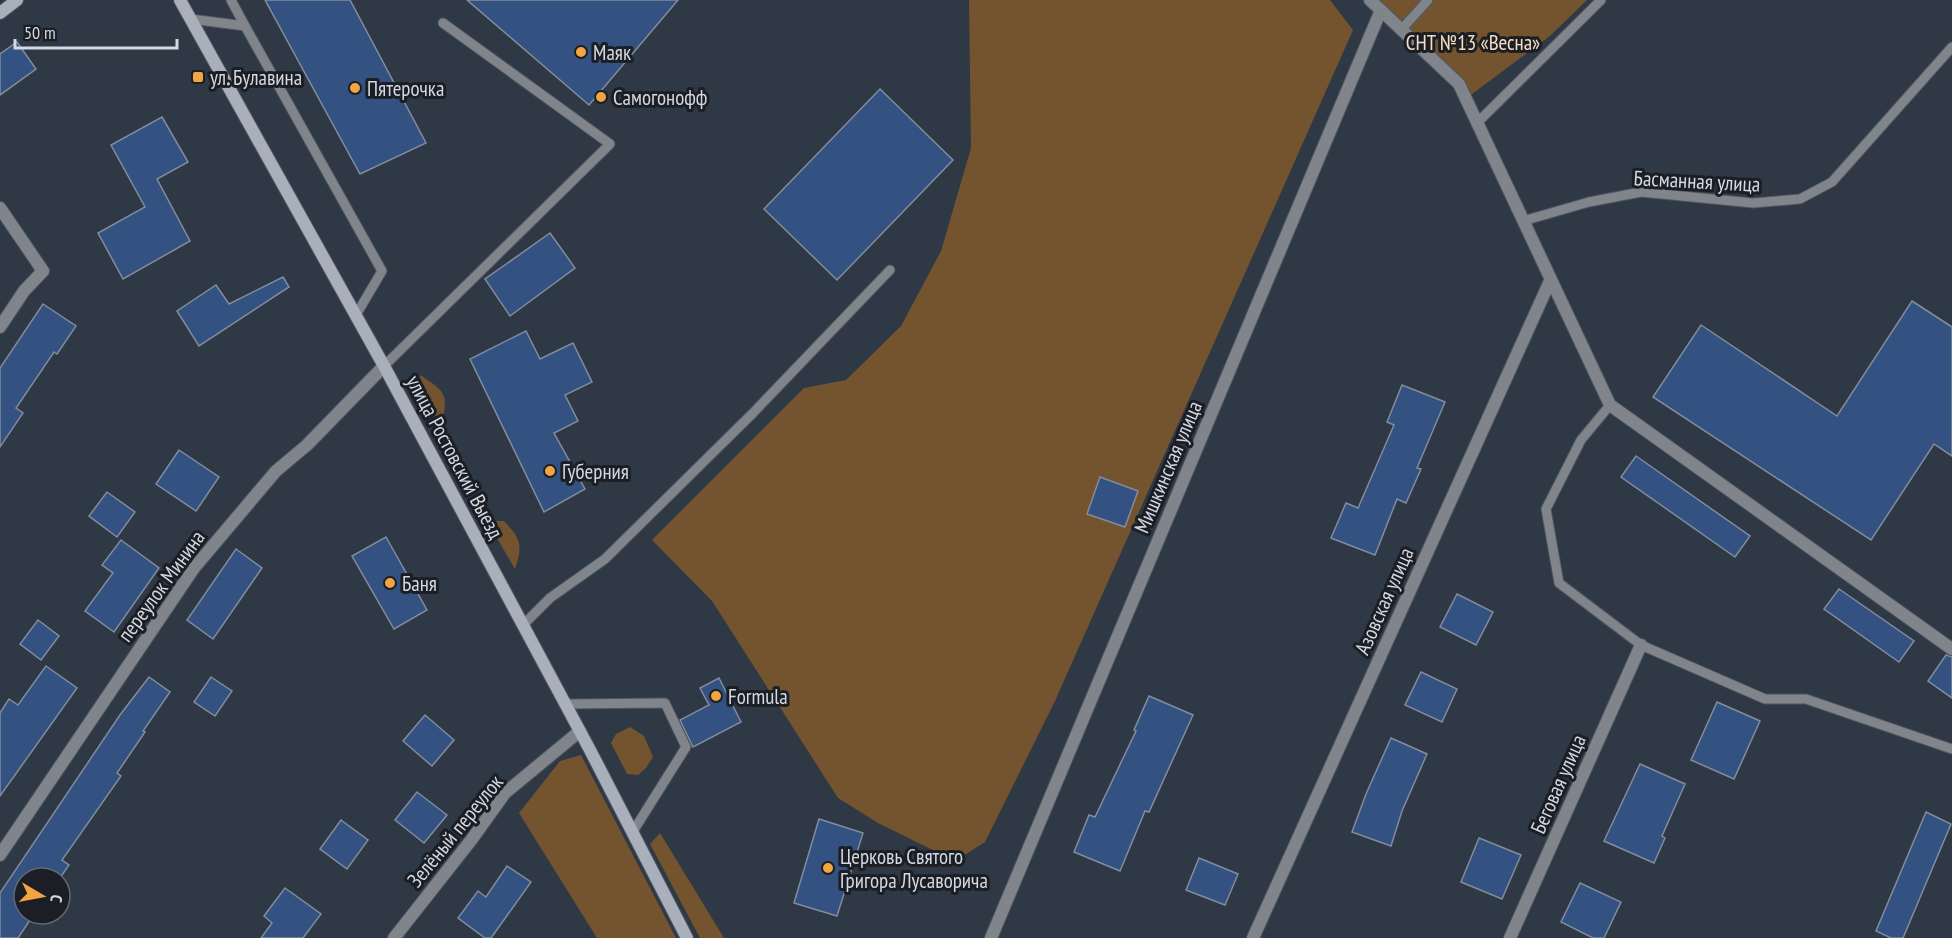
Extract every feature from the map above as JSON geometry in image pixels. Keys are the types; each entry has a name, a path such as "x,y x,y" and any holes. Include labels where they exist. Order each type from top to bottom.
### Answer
{"main road":[{"path":"0,13 17,0"},
{"name":"улица Ростовский Выезд","path":"180,0 384,366 580,731 687,938"}],"street":[{"path":"1370,0 1459,84 1610,405 1952,649"},
{"name":"Мишкинская улица","path":"991,938 1381,10"},
{"path":"0,208 43,271 24,291 0,327"},
{"name":"Азовская улица","path":"1253,938 1550,281"},
{"name":"переулок Минина","path":"0,855 194,568 276,471 307,445 384,366"},
{"name":"Беговая улица","path":"1510,938 1641,645"},
{"name":"Зелёный переулок","path":"394,938 505,793 580,731"}],"lane":[{"path":"231,0 382,271 356,315"},
{"path":"1401,30 1428,0"},
{"path":"1477,123 1601,0"},
{"path":"191,19 245,26"},
{"path":"384,366 610,144 443,22"},
{"name":"Басманная улица","path":"1522,220 1589,202 1641,192 1753,203 1800,199 1832,182 1952,47"},
{"path":"523,625 550,598 605,559 753,413 890,270"},
{"path":"1610,405 1581,440 1546,509 1559,583 1641,645 1765,699 1806,699 1952,749"},
{"path":"565,704 665,703 686,747 632,833"}],"green space":[{"path":"969,0 1330,0 1353,30 1055,701 985,842 955,861 878,823 838,798 712,601 652,540 804,388 846,380 901,326 941,251 971,148"},
{"name":"СНТ №13 «Весна»","path":"1373,0 1587,0 1550,36 1468,97"},
{"path":"420,375 440,390 443,395 445,406 441,425 422,393"},
{"path":"487,521 504,521 517,538 520,548 515,569"},
{"path":"630,727 644,736 653,757 638,775 627,774 611,743 616,734"},
{"path":"581,755 676,938 597,938 519,813 560,761"},
{"path":"660,833 724,938 700,938 650,844"}],"building":[{"name":"Пятерочка","path":"265,0 350,0 426,143 360,174"},
{"name":"Маяк","path":"467,0 678,0 589,105"},
{"path":"17,42 36,69 0,95 0,54"},
{"path":"880,89 953,160 837,280 764,209"},
{"path":"162,117 188,162 157,179 190,241 123,279 98,233 145,207 111,145"},
{"path":"550,233 575,268 510,316 485,279"},
{"path":"283,277 289,287 199,346 177,311 216,285 229,304"},
{"path":"1912,301 1952,327 1952,456 1934,444 1871,540 1653,397 1701,325 1837,416"},
{"path":"43,304 76,326 57,354 54,352 16,408 23,413 0,447 0,368"},
{"path":"526,331 540,359 573,343 592,382 565,395 578,421 554,433 585,489 544,512 470,359"},
{"path":"1402,385 1445,402 1417,468 1421,469 1406,503 1397,499 1375,555 1331,538 1346,503 1358,508 1394,425 1387,422"},
{"path":"179,450 219,477 196,511 156,484"},
{"path":"1636,456 1750,536 1735,557 1621,477"},
{"path":"1100,477 1138,491 1125,527 1087,514"},
{"path":"107,492 135,512 117,537 89,516"},
{"name":"Баня","path":"386,537 427,610 394,629 352,556"},
{"path":"121,540 159,568 114,632 85,611 113,573 102,565"},
{"path":"236,549 262,568 213,639 187,620"},
{"path":"1839,589 1914,641 1899,662 1824,609"},
{"path":"1457,594 1493,612 1476,645 1440,627"},
{"path":"38,620 59,636 41,660 20,644"},
{"path":"1946,655 1952,657 1952,698 1928,681"},
{"path":"46,666 77,688 0,796 0,713 9,699 18,705"},
{"path":"1421,672 1457,689 1442,722 1405,705"},
{"path":"149,677 170,692 117,773 121,776 62,860 68,866 18,866 120,715"},
{"path":"211,677 232,691 215,716 194,702"},
{"path":"719,678 741,722 693,747 680,720 709,705 700,688"},
{"path":"1149,696 1193,715 1149,812 1145,811 1120,871 1074,852 1089,815 1095,817 1136,731 1134,730"},
{"path":"1717,702 1760,721 1734,779 1691,760"},
{"path":"425,715 454,740 432,766 403,741"},
{"path":"1391,738 1427,754 1402,811 1391,846 1352,832"},
{"path":"1640,764 1685,784 1662,836 1665,838 1654,863 1604,841"},
{"path":"417,792 447,815 424,843 395,820"},
{"path":"1926,812 1951,824 1903,938 1891,938 1876,931"},
{"name":"Церковь Святого Григора Лусаворича","path":"819,819 863,833 837,916 794,903"},
{"path":"341,820 368,840 347,869 320,849"},
{"path":"1479,838 1521,855 1502,899 1461,882"},
{"path":"1199,858 1238,874 1225,905 1186,890"},
{"path":"507,866 531,882 491,938 485,938 458,918 478,891 486,897"},
{"path":"12,875 12,926 26,926 18,938 0,938 0,893"},
{"path":"1580,883 1621,902 1604,938 1593,938 1561,922"},
{"path":"285,888 321,914 303,938 261,938 272,923 264,916"}],"place":[{"name":"Маяк","path":"581,52"},
{"name":"ул. Булавина","path":"198,77"},
{"name":"Пятерочка","path":"355,88"},
{"name":"Самогонофф","path":"601,97"},
{"name":"Губерния","path":"550,471"},
{"name":"Баня","path":"390,583"},
{"name":"Formula","path":"716,696"},
{"name":"Церковь Святого Григора Лусаворича","path":"828,868"}]}
